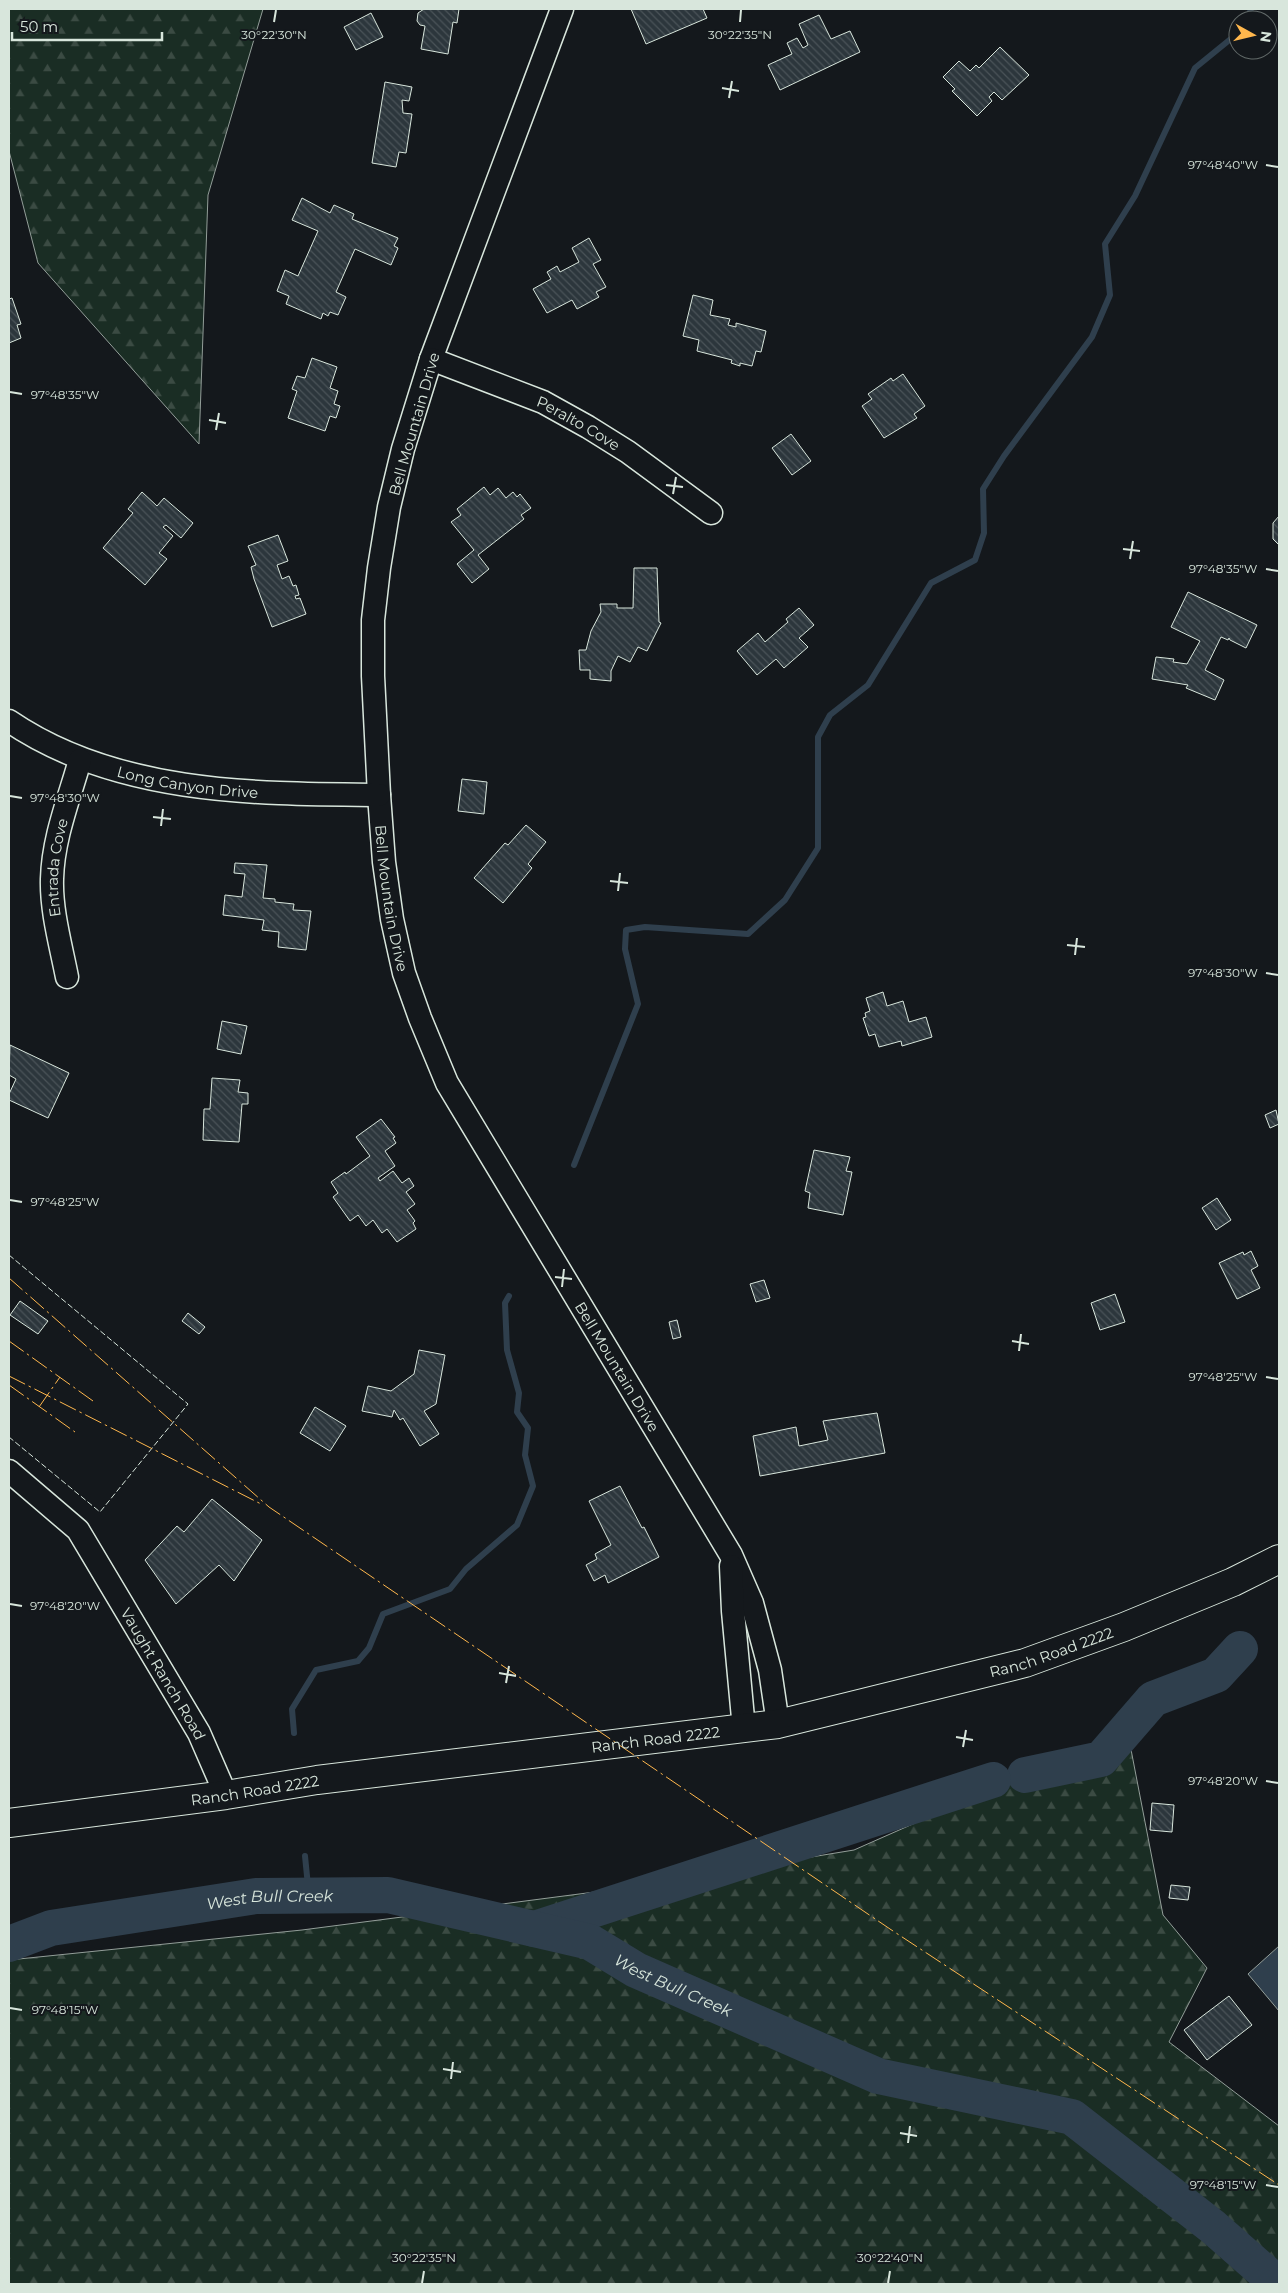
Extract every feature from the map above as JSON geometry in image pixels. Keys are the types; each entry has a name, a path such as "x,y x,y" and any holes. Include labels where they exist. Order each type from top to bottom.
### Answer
{"main road":[{"name":"Ranch Road 2222","path":"9,1823 226,1795 317,1780 778,1724 1025,1663 1152,1616 1234,1582 1279,1559"}],"street":[{"name":"Bell Mountain Drive","path":"562,9 432,359 403,449 390,508 379,568 373,620 373,676 384,862 392,918 404,972 420,1018 447,1083 731,1555 752,1603 770,1670 778,1724"},
{"name":"Peralto Cove","path":"432,359 544,402 588,426 628,452 711,513"},
{"name":"Long Canyon Drive","path":"9,721 80,760 149,779 212,787 296,794 379,795"},
{"name":"Entrada Cove","path":"67,977 57,926 52,880 57,838 80,760"},
{"name":"Vaught Ranch Road","path":"9,1471 78,1530 199,1733 226,1795"},
{"path":"731,1555 732,1611 744,1729"}],"green space":[{"path":"9,9 263,9 208,195 199,444 38,263 9,151"},
{"path":"1128,1734 1163,1915 1207,1968 1169,2042 1279,2126 1279,2284 9,2284 9,1960 302,1930 610,1890 854,1850 992,1789"}],"water":[{"path":"1279,1946 1279,2011 1248,1974"}],"building":[{"path":"424,9 459,9 457,23 453,22 448,54 421,49 425,26 420,25 417,21 418,13"},
{"path":"631,9 703,9 707,18 646,44"},
{"path":"371,13 383,37 356,50 344,27"},
{"path":"819,15 831,39 850,31 860,52 780,90 768,65 792,54 787,43 797,38 803,48 808,45 799,24"},
{"path":"1000,47 1029,75 1002,100 994,92 989,97 992,101 977,116 952,91 955,89 943,77 959,61 970,71 976,65 979,68"},
{"path":"385,82 412,87 409,101 402,100 403,113 412,114 406,153 399,152 396,167 372,163"},
{"path":"302,198 330,213 334,205 354,214 352,219 398,238 394,246 398,248 391,265 355,249 336,292 346,297 338,315 330,312 328,316 323,313 321,319 286,304 289,296 277,291 285,270 298,276 318,231 292,220"},
{"path":"589,238 601,260 593,264 606,287 596,292 599,297 577,309 572,300 547,313 533,289 551,279 547,272 557,266 560,272 579,262 572,248"},
{"path":"693,295 713,300 710,315 730,319 728,325 736,327 736,323 766,331 761,352 756,351 752,366 740,363 740,366 731,363 732,360 697,351 699,340 683,336"},
{"path":"12,298 21,324 17,325 21,338 9,343 9,299"},
{"path":"312,358 337,367 330,388 338,391 334,404 340,406 336,418 330,416 325,431 288,418 297,391 292,389 297,376 305,378"},
{"path":"903,374 925,406 914,414 917,418 884,438 862,406 872,399 868,394 891,378 893,381"},
{"path":"791,434 811,461 792,475 772,448"},
{"path":"484,487 490,495 498,488 506,498 513,492 517,497 520,494 531,508 521,515 524,519 478,555 489,569 472,583 457,564 474,550 451,522 461,515 457,509"},
{"path":"142,492 157,506 164,498 193,523 181,538 166,525 163,527 173,536 159,553 167,559 145,585 103,548 133,513 128,509"},
{"path":"1279,516 1279,545 1273,539 1273,523"},
{"path":"278,535 288,561 277,565 282,579 289,576 293,586 296,585 299,595 295,596 296,599 300,598 306,614 272,627 254,579 251,567 256,565 248,546"},
{"path":"634,568 657,568 659,622 661,623 647,651 638,647 630,662 618,656 611,671 611,681 590,679 590,670 580,670 579,650 586,650 591,631 601,612 600,604 617,604 617,608 633,608"},
{"path":"1188,592 1257,625 1246,648 1229,638 1228,640 1221,637 1205,670 1224,680 1215,700 1186,688 1188,685 1152,679 1156,657 1174,659 1173,662 1187,664 1200,641 1171,627"},
{"path":"799,608 814,625 799,638 808,647 784,668 776,659 757,675 737,651 758,633 765,642 788,622 786,619"},
{"path":"462,779 487,782 484,814 458,811"},
{"path":"526,825 546,842 528,864 532,868 503,903 474,878 505,843 508,845"},
{"path":"235,863 267,865 263,898 275,899 275,902 294,904 293,910 311,911 306,950 278,947 279,932 262,930 264,920 223,915 225,895 242,897 245,874 234,873"},
{"path":"883,992 887,1006 903,1001 909,1022 926,1017 932,1037 902,1046 901,1041 879,1047 875,1034 869,1036 863,1018 866,1017 865,1013 870,1011 866,998"},
{"path":"222,1021 247,1026 241,1054 217,1049"},
{"path":"10,1045 69,1073 48,1118 9,1100 9,1094 16,1079 9,1075"},
{"path":"212,1078 240,1080 238,1092 248,1093 248,1104 242,1104 239,1142 203,1140 204,1109 210,1109"},
{"path":"1276,1110 1279,1124 1270,1128 1265,1115"},
{"path":"381,1119 395,1137 393,1138 396,1143 385,1151 395,1166 378,1178 380,1181 393,1171 402,1183 409,1178 414,1186 406,1192 415,1204 407,1210 415,1221 413,1223 416,1229 397,1242 387,1229 382,1233 373,1220 366,1226 358,1215 350,1221 333,1197 338,1193 331,1182 345,1172 346,1174 370,1156 356,1137"},
{"path":"814,1150 850,1157 846,1171 852,1172 843,1215 808,1208 810,1193 805,1191"},
{"path":"1217,1198 1231,1220 1216,1230 1202,1208"},
{"path":"1251,1251 1258,1266 1251,1270 1260,1288 1237,1299 1219,1263 1243,1252 1244,1255"},
{"path":"764,1280 770,1298 756,1302 750,1284"},
{"path":"1115,1294 1125,1322 1100,1330 1091,1303"},
{"path":"20,1301 48,1321 38,1334 10,1315"},
{"path":"188,1313 205,1327 199,1334 182,1321"},
{"path":"677,1320 681,1337 673,1339 669,1322"},
{"path":"419,1350 445,1355 436,1404 424,1411 439,1434 420,1446 403,1418 400,1420 394,1410 392,1417 362,1411 368,1386 391,1391 414,1374"},
{"path":"315,1407 346,1426 330,1451 300,1433"},
{"path":"877,1413 885,1453 760,1476 753,1436 796,1427 799,1446 828,1440 823,1421"},
{"path":"620,1486 659,1557 608,1583 605,1575 594,1581 586,1565 597,1559 595,1554 611,1545 589,1501"},
{"path":"212,1499 262,1540 234,1581 219,1565 176,1604 145,1560 177,1526 184,1532"},
{"path":"1152,1803 1174,1805 1172,1832 1150,1830"},
{"path":"1171,1885 1190,1887 1188,1900 1169,1898"},
{"path":"1229,1996 1252,2025 1207,2060 1184,2030"}],"waterway":[{"path":"574,1165 638,1004 625,949 626,930 645,927 748,934 785,900 818,848 818,737 830,715 868,685 931,583 975,560 984,533 983,489 1004,456 1092,337 1110,295 1105,244 1135,196 1195,68 1228,41"},
{"path":"294,1733 292,1709 316,1670 358,1661 369,1648 383,1614 450,1589 466,1569 517,1525 533,1486 525,1455 528,1428 517,1412 519,1393 507,1350 505,1303 509,1296"},
{"path":"1025,1775 1101,1759 1153,1699 1216,1675 1240,1649"},
{"path":"534,1929 993,1780"},
{"path":"305,1856 309,1896"},
{"name":"West Bull Creek","path":"9,1944 51,1928 256,1896 388,1895 590,1942 636,1970 878,2076 1072,2117 1213,2227 1278,2284"}],"fence":[{"path":"9,1255 188,1404 100,1512 9,1437"}],"power":[{"path":"9,1278 269,1507 890,1929 1279,2185"},
{"path":"9,1341 93,1401"},
{"path":"9,1376 263,1505"},
{"path":"39,1407 60,1377"},
{"path":"9,1385 75,1432"}]}
